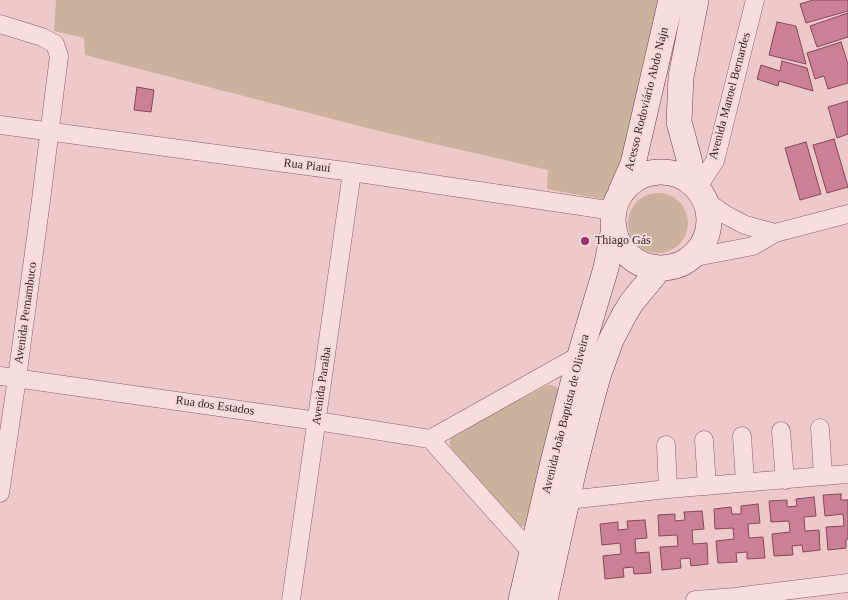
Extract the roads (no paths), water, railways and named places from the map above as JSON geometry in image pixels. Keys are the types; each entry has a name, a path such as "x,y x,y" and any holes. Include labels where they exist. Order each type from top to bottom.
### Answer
{"main road":[{"name":"Acesso Rodoviário Abdo Najn","path":"616,212 633,164 671,0"},
{"name":"Acesso Rodoviário Abdo Najn","path":"696,0 681,78 679,122 699,191"},
{"path":"656,172 666,172 685,178 699,191 709,216 708,232 702,247 691,258 676,266 660,268 644,265 629,257 619,244 616,212 628,185 641,176 656,172"},
{"name":"Avenida João Baptista de Oliveira","path":"521,600 580,355 606,268 616,212"},
{"name":"Avenida João Baptista de Oliveira","path":"545,600 598,376 611,340 632,302 660,268"}],"street":[{"name":"Avenida Manoel Bernardes","path":"699,191 715,161 755,0"},
{"name":"Avenida Pernambuco","path":"0,24 42,37 55,44 59,56 40,208 9,377 0,493"},
{"name":"Rua Piauí","path":"0,125 352,172 616,212"},
{"name":"Avenida Paraíba","path":"291,600 352,172"},
{"path":"699,191 726,216 775,233"},
{"path":"691,258 753,246 775,233 848,214"},
{"path":"532,553 430,439 580,355"},
{"name":"Rua dos Estados","path":"9,377 316,420 430,439"},
{"path":"820,428 823,476"},
{"path":"781,431 785,480"},
{"path":"742,436 745,482"},
{"path":"704,440 707,486"},
{"path":"666,445 668,489"},
{"path":"568,500 668,489 848,474"},
{"path":"696,600 735,599 848,583"}],"place":[{"name":"Thiago Gás","path":"585,241"}]}
